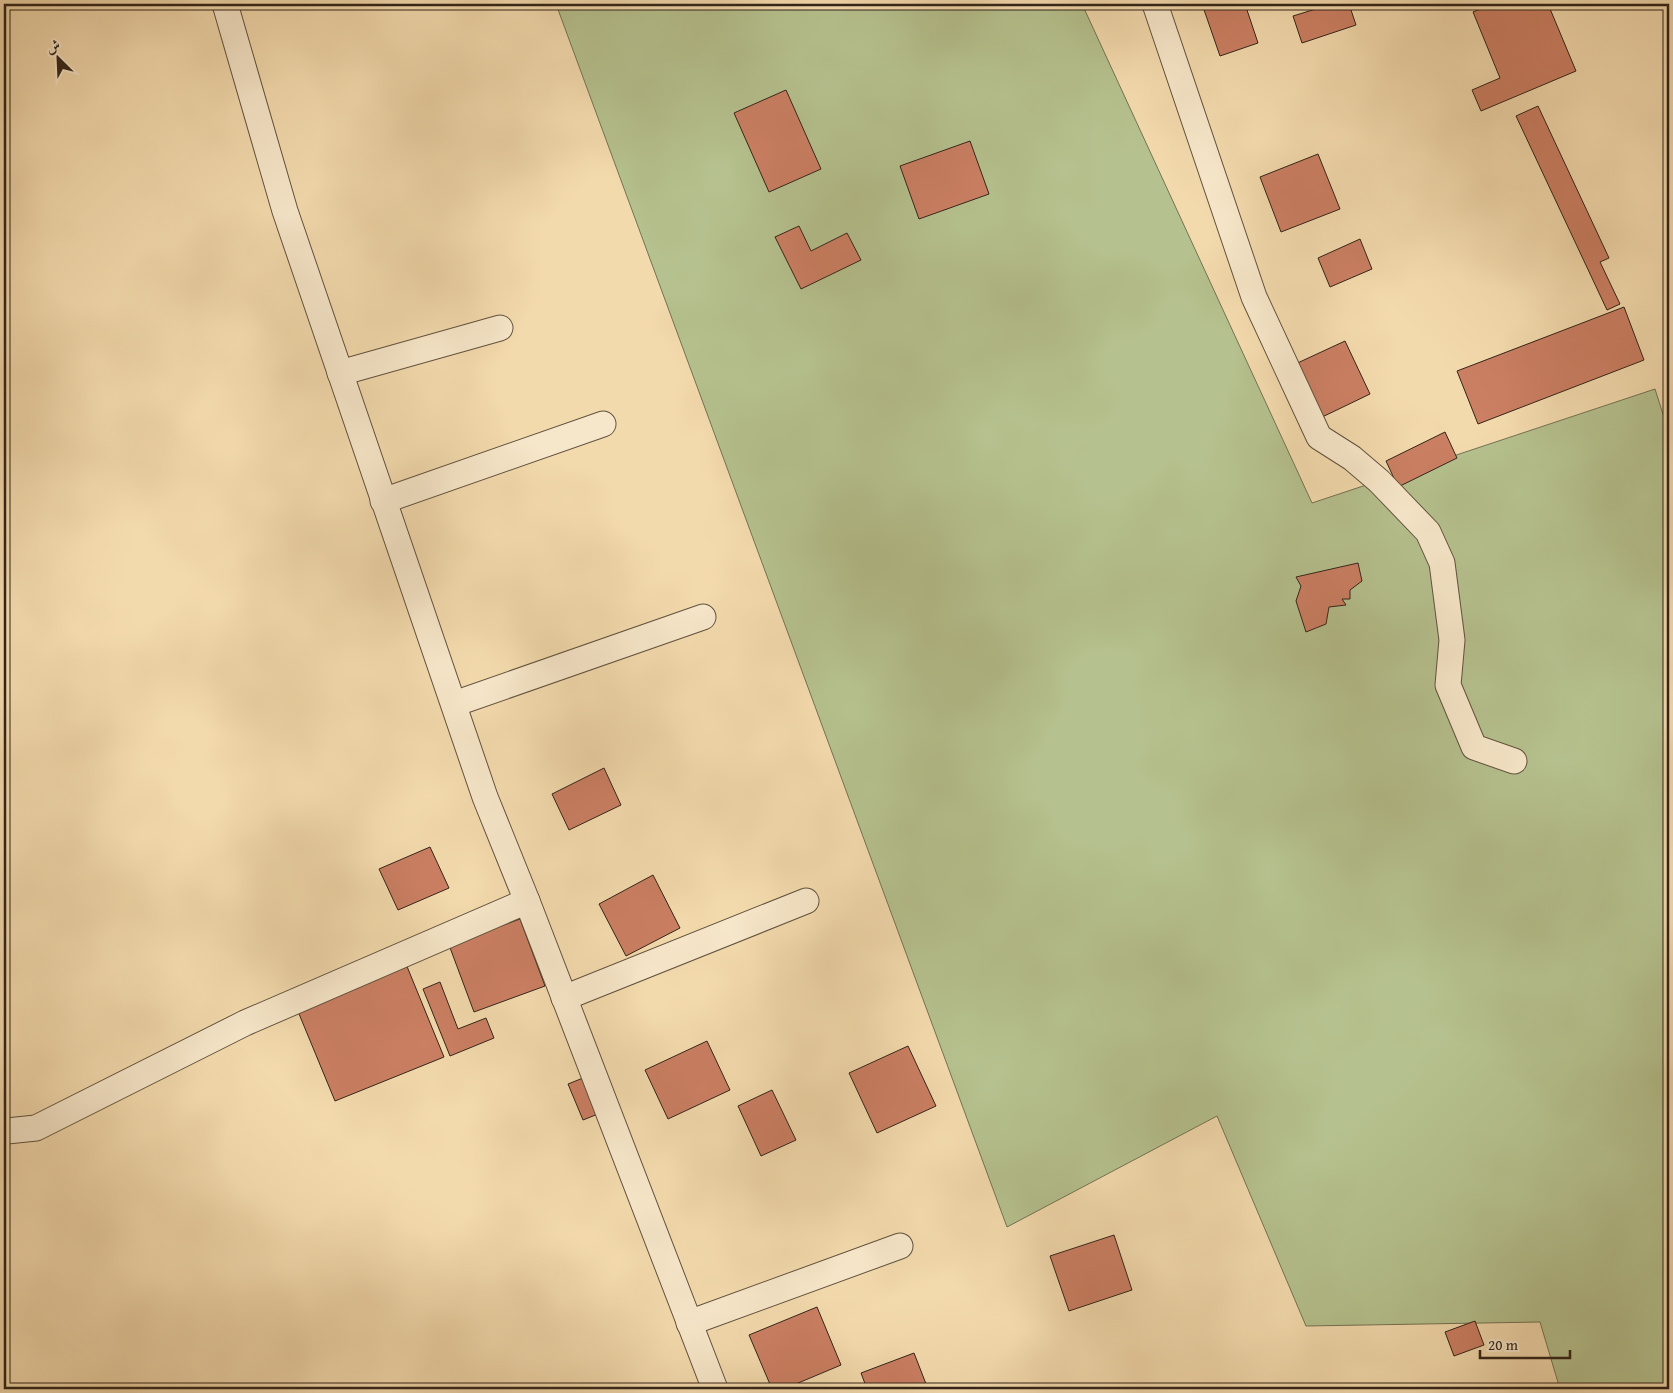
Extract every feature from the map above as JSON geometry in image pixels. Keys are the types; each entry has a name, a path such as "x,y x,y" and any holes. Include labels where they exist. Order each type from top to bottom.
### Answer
{"street":[{"path":"225,4 285,211 485,797 715,1389"},
{"path":"1156,4 1254,296 1319,437 1352,458 1379,481 1428,532 1442,563 1452,640 1448,686 1474,747 1514,761"},
{"path":"340,373 500,328"},
{"path":"383,501 603,424"},
{"path":"454,704 703,617"},
{"path":"4,1130 36,1128 245,1023 527,901"},
{"path":"564,998 806,901"},
{"path":"689,1323 900,1246"}],"green space":[{"path":"556,4 1082,4 1312,503 1655,389 1669,433 1669,1389 1560,1389 1540,1322 1306,1326 1217,1116 1007,1227"}],"building":[{"path":"1202,4 1245,4 1258,43 1220,56"},
{"path":"1332,4 1349,4 1356,25 1302,43 1293,16"},
{"path":"1493,4 1548,4 1576,71 1481,111 1472,90 1500,78 1473,12"},
{"path":"786,90 821,169 769,192 734,113"},
{"path":"1538,106 1609,258 1600,262 1620,304 1607,310 1516,116"},
{"path":"970,141 989,194 919,219 900,166"},
{"path":"1318,154 1340,209 1281,232 1260,177"},
{"path":"799,226 811,251 847,233 861,260 801,289 775,237"},
{"path":"1360,239 1372,269 1330,287 1318,258"},
{"path":"1624,307 1644,360 1478,424 1457,371"},
{"path":"1345,341 1370,394 1316,420 1291,366"},
{"path":"1445,432 1457,458 1398,487 1386,461"},
{"path":"1358,563 1362,581 1350,590 1350,599 1342,599 1346,605 1329,607 1326,624 1306,632 1296,601 1301,586 1296,577"},
{"path":"604,768 621,805 569,830 552,794"},
{"path":"430,847 449,888 398,910 379,869"},
{"path":"653,875 680,928 626,956 599,904"},
{"path":"520,919 545,986 474,1012 449,945"},
{"path":"406,964 444,1057 335,1101 297,1009"},
{"path":"440,982 458,1029 486,1018 494,1038 450,1056 423,989"},
{"path":"707,1041 730,1090 668,1119 645,1070"},
{"path":"908,1046 936,1106 877,1133 849,1073"},
{"path":"588,1076 603,1112 583,1120 568,1084"},
{"path":"772,1090 796,1140 761,1156 738,1106"},
{"path":"1114,1235 1132,1290 1069,1311 1050,1256"},
{"path":"817,1307 841,1365 784,1389 772,1389 749,1335"},
{"path":"1475,1321 1484,1345 1454,1356 1445,1332"},
{"path":"914,1353 928,1389 867,1389 861,1373"}]}
